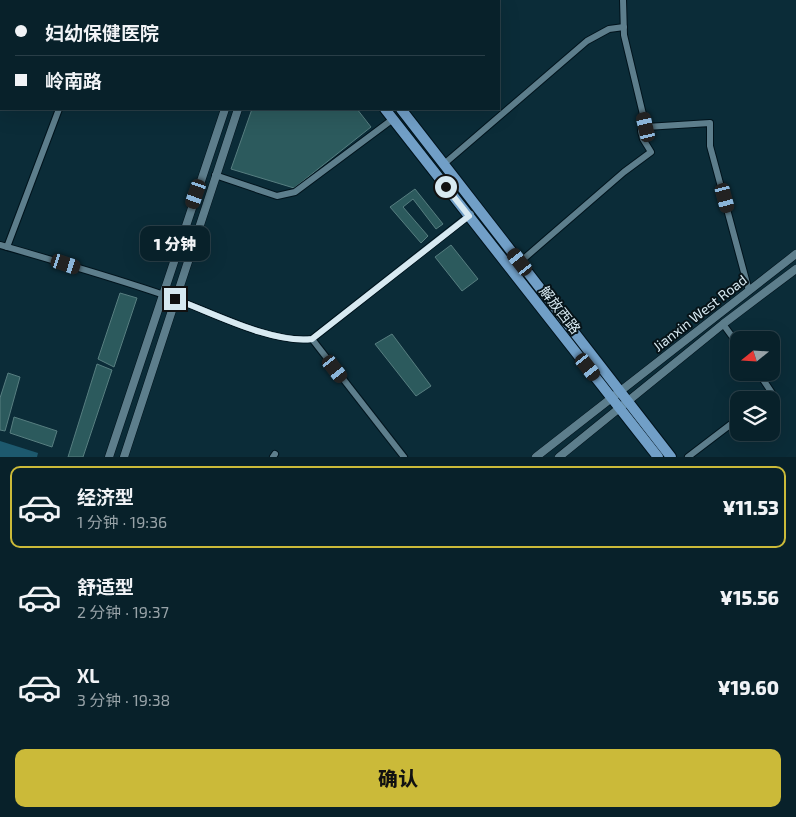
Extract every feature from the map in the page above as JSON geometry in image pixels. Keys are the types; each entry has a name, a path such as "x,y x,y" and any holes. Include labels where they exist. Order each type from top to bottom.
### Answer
{"main road":[{"name":"解放西路","path":"386,110 469,216 615,395 670,457"},
{"name":"解放西路","path":"401,110 520,262 615,395"},
{"name":"解放西路","path":"624,405 658,457"}],"street":[{"path":"623,0 624,27 646,127"},
{"path":"444,164 587,41 610,30 624,27"},
{"path":"59,110 3,246 164,295 277,337 297,341 312,339 478,208"},
{"path":"109,457 225,110"},
{"path":"124,457 238,110"},
{"path":"215,175 277,196 295,192 393,119"},
{"path":"520,262 624,172 651,152 642,139 641,131 646,127 710,123 710,146 749,291"},
{"name":"Jianxin West Road","path":"536,457 796,254"},
{"name":"Jianxin West Road","path":"559,457 723,324 796,269"},
{"path":"723,324 730,334"},
{"path":"312,339 404,457"},
{"path":"688,457 730,425"}],"shaded area":[{"path":"0,441 38,453 37,457 0,457"}],"building":[{"path":"252,110 358,110 371,127 294,188 231,169"},
{"path":"415,189 443,224 436,229 413,199 403,207 428,236 421,243 390,207"},
{"path":"451,245 478,279 462,291 435,257"},
{"path":"120,293 137,298 114,367 98,359"},
{"path":"392,334 431,386 416,396 375,344"},
{"path":"97,364 112,370 83,457 68,457"},
{"path":"8,373 20,377 5,431 0,430 0,398"},
{"path":"14,417 57,431 52,447 10,433"}],"route":[{"path":"175,299 277,337 297,341 312,339 469,216 446,187"}]}
